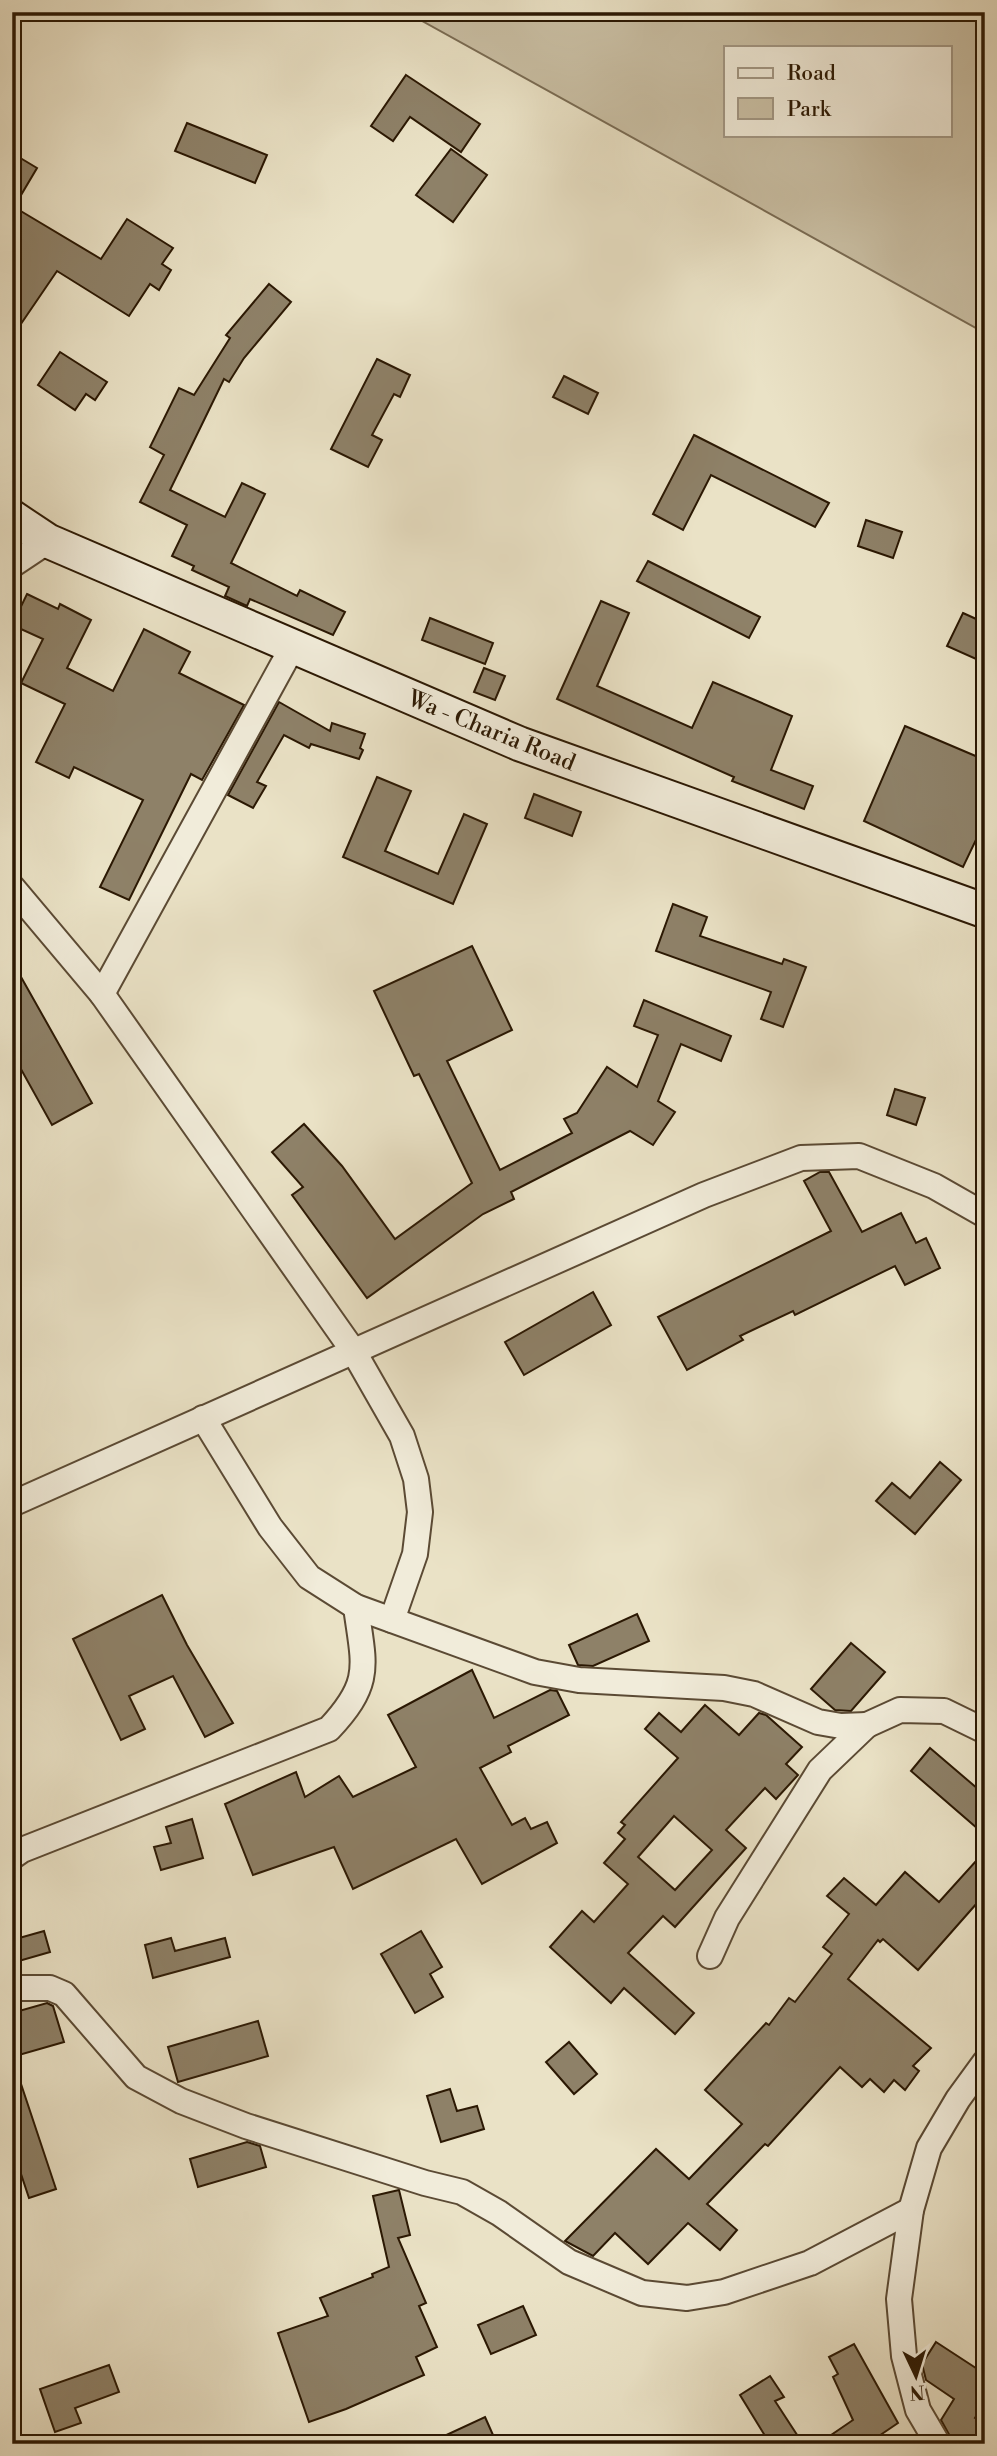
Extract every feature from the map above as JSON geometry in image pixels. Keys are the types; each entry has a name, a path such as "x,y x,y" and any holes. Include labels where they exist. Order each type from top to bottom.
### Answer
{"street":[{"name":"Wa - Charia Road","path":"12,517 48,541 520,744 985,911"},
{"path":"12,565 48,541"},
{"path":"102,994 293,646"},
{"path":"12,887 102,994 354,1352 402,1436 416,1479 420,1511 415,1554 392,1620"},
{"path":"12,1504 704,1195 801,1158 859,1156 934,1186 985,1215"},
{"path":"203,1418 270,1527 309,1577 356,1607 535,1672 579,1680 724,1688 754,1694 818,1722 841,1726 866,1725"},
{"path":"12,1857 22,1850 329,1728 350,1706 361,1682 364,1665 356,1607"},
{"path":"710,1956 727,1918 820,1770 866,1725 900,1710 944,1711 985,1731"},
{"path":"12,1988 50,1988 64,1994 136,2077 181,2101 259,2130 461,2192 499,2213 569,2262 642,2293 687,2298 724,2292 810,2263 911,2210"},
{"path":"937,2444 918,2410 904,2356 899,2299 911,2210 929,2148 958,2099 985,2062"}],"green space":[{"path":"406,12 985,12 985,333"}],"building":[{"path":"406,75 480,124 461,152 410,117 393,141 371,126"},
{"path":"187,123 267,155 255,183 175,151"},
{"path":"451,149 487,175 453,222 416,195"},
{"path":"12,153 37,168 14,207 101,259 127,219 173,248 162,264 171,270 159,290 150,284 129,316 57,271 12,337"},
{"path":"269,284 291,302 244,358 229,382 224,379 170,490 225,517 242,483 265,494 231,563 297,596 300,590 345,612 333,635 250,599 247,606 225,596 229,587 192,570 194,566 172,556 187,525 140,502 164,455 150,447 179,388 194,395 230,338 226,335"},
{"path":"60,352 107,382 95,400 86,394 75,410 38,385"},
{"path":"377,359 410,375 400,397 394,394 372,435 382,440 368,467 331,449"},
{"path":"564,376 598,393 588,414 553,397"},
{"path":"694,435 829,503 815,527 711,475 683,530 653,514"},
{"path":"866,520 902,532 893,558 858,546"},
{"path":"648,561 760,617 749,638 637,581"},
{"path":"27,594 58,609 60,604 91,620 67,668 113,691 144,629 190,652 179,673 244,705 202,780 191,774 129,900 100,887 143,800 74,767 69,778 36,762 65,704 21,683 43,639 12,625"},
{"path":"601,601 629,613 597,686 692,728 713,682 792,716 771,770 813,786 804,809 732,781 734,777 557,699"},
{"path":"963,613 985,623 985,663 947,646"},
{"path":"430,618 493,643 485,664 422,640"},
{"path":"484,668 505,676 495,700 474,692"},
{"path":"279,702 330,731 332,723 365,734 360,748 363,750 359,759 311,744 309,748 284,735 257,782 266,786 253,808 228,795"},
{"path":"905,726 985,760 985,821 963,867 864,821"},
{"path":"377,777 411,791 385,851 438,874 464,814 487,824 453,904 343,857"},
{"path":"534,794 581,812 572,836 525,818"},
{"path":"673,904 707,917 700,936 782,964 784,959 806,967 783,1027 761,1019 771,992 656,951"},
{"path":"472,946 512,1030 447,1061 500,1170 572,1133 564,1119 577,1113 607,1067 637,1087 658,1035 634,1026 644,1000 731,1036 721,1061 681,1044 658,1101 675,1112 653,1145 630,1131 511,1192 514,1199 483,1214 367,1298 292,1195 303,1187 272,1152 304,1124 342,1166 395,1239 472,1183 419,1074 414,1076 374,991"},
{"path":"12,961 92,1103 52,1125 12,1053"},
{"path":"895,1089 925,1098 916,1125 887,1115"},
{"path":"820,1172 829,1172 862,1232 901,1213 916,1243 926,1238 940,1268 905,1285 895,1266 795,1315 793,1311 740,1336 743,1340 687,1370 658,1317 831,1231 804,1181"},
{"path":"593,1292 611,1325 524,1375 505,1342"},
{"path":"940,1462 961,1480 915,1534 876,1501 892,1483 910,1498"},
{"path":"162,1595 187,1645 233,1723 205,1737 173,1676 129,1696 145,1729 121,1740 73,1639"},
{"path":"637,1614 649,1641 593,1666 578,1665 569,1645"},
{"path":"851,1643 885,1672 851,1711 835,1710 811,1689"},
{"path":"472,1670 494,1718 550,1690 557,1691 569,1715 508,1746 511,1752 480,1768 512,1825 525,1818 531,1829 547,1822 557,1843 482,1884 456,1839 353,1889 334,1847 253,1875 225,1804 296,1772 305,1797 339,1776 353,1797 416,1767 388,1715"},
{"path":"705,1705 739,1735 759,1713 766,1715 802,1747 786,1764 798,1775 776,1799 765,1788 726,1830 746,1848 675,1927 663,1916 628,1953 694,2013 675,2034 624,1988 611,2003 550,1947 582,1911 594,1922 628,1884 604,1863 625,1839 618,1833 625,1825 621,1822 678,1758 645,1729 659,1713 681,1732","holes":["674,1816 712,1850 675,1890 638,1857"]},
{"path":"930,1748 985,1795 985,1835 911,1771"},
{"path":"192,1819 203,1858 161,1870 154,1847 171,1843 166,1827"},
{"path":"985,1851 985,1894 918,1970 883,1939 880,1942 878,1940 848,1979 931,2048 913,2066 919,2071 905,2090 894,2080 884,2092 870,2079 862,2087 840,2067 768,2146 765,2144 707,2204 737,2230 720,2250 688,2223 648,2264 615,2233 593,2256 565,2241 656,2149 689,2179 742,2124 705,2090 766,2023 769,2025 789,1998 795,2002 832,1954 823,1947 849,1914 827,1896 844,1878 876,1905 905,1872 939,1902"},
{"path":"44,1931 50,1952 12,1963 12,1940"},
{"path":"421,1931 442,1967 430,1974 443,1997 415,2013 381,1954"},
{"path":"171,1938 175,1951 225,1938 230,1957 153,1978 145,1945"},
{"path":"47,2003 53,2006 64,2042 12,2057 12,2013"},
{"path":"258,2021 268,2056 178,2082 168,2047"},
{"path":"569,2042 597,2074 574,2094 546,2062"},
{"path":"12,2069 16,2069 56,2189 29,2198 12,2147"},
{"path":"450,2089 457,2111 477,2106 484,2129 441,2142 427,2096"},
{"path":"247,2142 260,2146 266,2167 198,2187 190,2159"},
{"path":"399,2190 410,2235 398,2238 426,2303 419,2306 437,2347 416,2357 424,2375 309,2422 278,2333 328,2316 320,2298 373,2277 372,2274 389,2267 373,2196"},
{"path":"523,2306 536,2335 491,2354 478,2325"},
{"path":"936,2342 985,2374 985,2402 975,2418 985,2424 985,2444 960,2444 951,2438 941,2420 954,2399 926,2380 922,2364"},
{"path":"854,2344 898,2423 867,2444 818,2444 853,2420 833,2377 838,2374 829,2357"},
{"path":"109,2365 119,2392 75,2408 81,2423 55,2432 40,2389"},
{"path":"770,2376 784,2397 775,2401 803,2444 770,2444 740,2395"},
{"path":"485,2417 497,2444 427,2444"}]}
